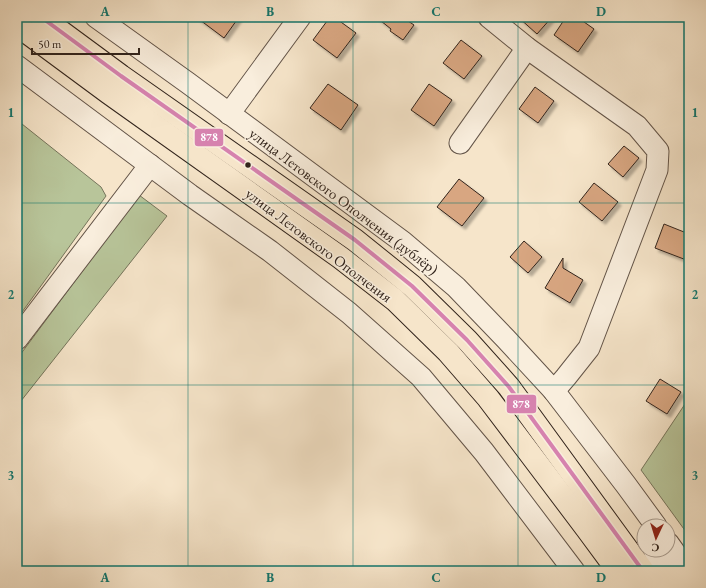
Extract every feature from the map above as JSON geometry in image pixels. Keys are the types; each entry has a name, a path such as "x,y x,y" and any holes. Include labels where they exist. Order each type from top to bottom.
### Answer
{"main road":[{"name":"улица Летовского Ополчения","path":"41,17 121,76 355,240 412,286 467,340 509,387 643,571"},
{"name":"улица Летовского Ополчения","path":"17,25 109,93 341,258 395,300 448,352 488,398 618,571"}],"street":[{"name":"улица Летовского Ополчения (дублёр)","path":"96,17 408,247 456,287 554,391 650,518"},
{"path":"229,114 300,17"},
{"path":"489,17 527,48 637,126 658,151 658,170 589,348 554,391"},
{"path":"460,143 527,48"},
{"path":"17,66 190,195 270,251 349,313 421,377 484,452 574,571"},
{"path":"17,339 150,165"},
{"path":"626,485 640,518"},
{"path":"676,554 688,571"},
{"path":"658,558 664,571"}],"green space":[{"path":"17,120 101,187 106,196 17,319"},
{"path":"139,195 167,216 17,406 17,359"},
{"path":"689,398 689,536 641,470"}],"building":[{"path":"196,17 239,17 224,38"},
{"path":"330,17 334,17 356,33 337,58 313,40"},
{"path":"376,17 402,17 414,25 403,40 390,31 391,29"},
{"path":"518,17 552,17 537,34"},
{"path":"566,17 577,17 594,29 578,52 554,35"},
{"path":"461,40 482,56 464,79 443,63"},
{"path":"328,84 358,105 341,130 310,108"},
{"path":"429,84 452,100 434,126 411,110"},
{"path":"535,87 554,101 538,123 519,109"},
{"path":"624,146 639,158 623,177 608,164"},
{"path":"459,179 484,198 462,226 437,207"},
{"path":"594,183 618,202 602,221 579,202"},
{"path":"664,224 689,234 689,261 655,248"},
{"path":"524,241 542,257 528,273 510,257"},
{"path":"563,258 563,268 583,280 570,303 545,288"},
{"path":"660,379 681,392 667,414 646,401"}],"transit line":[{"name":"878","path":"41,17 121,76 355,240 412,286 467,340 509,387 643,571"}]}
